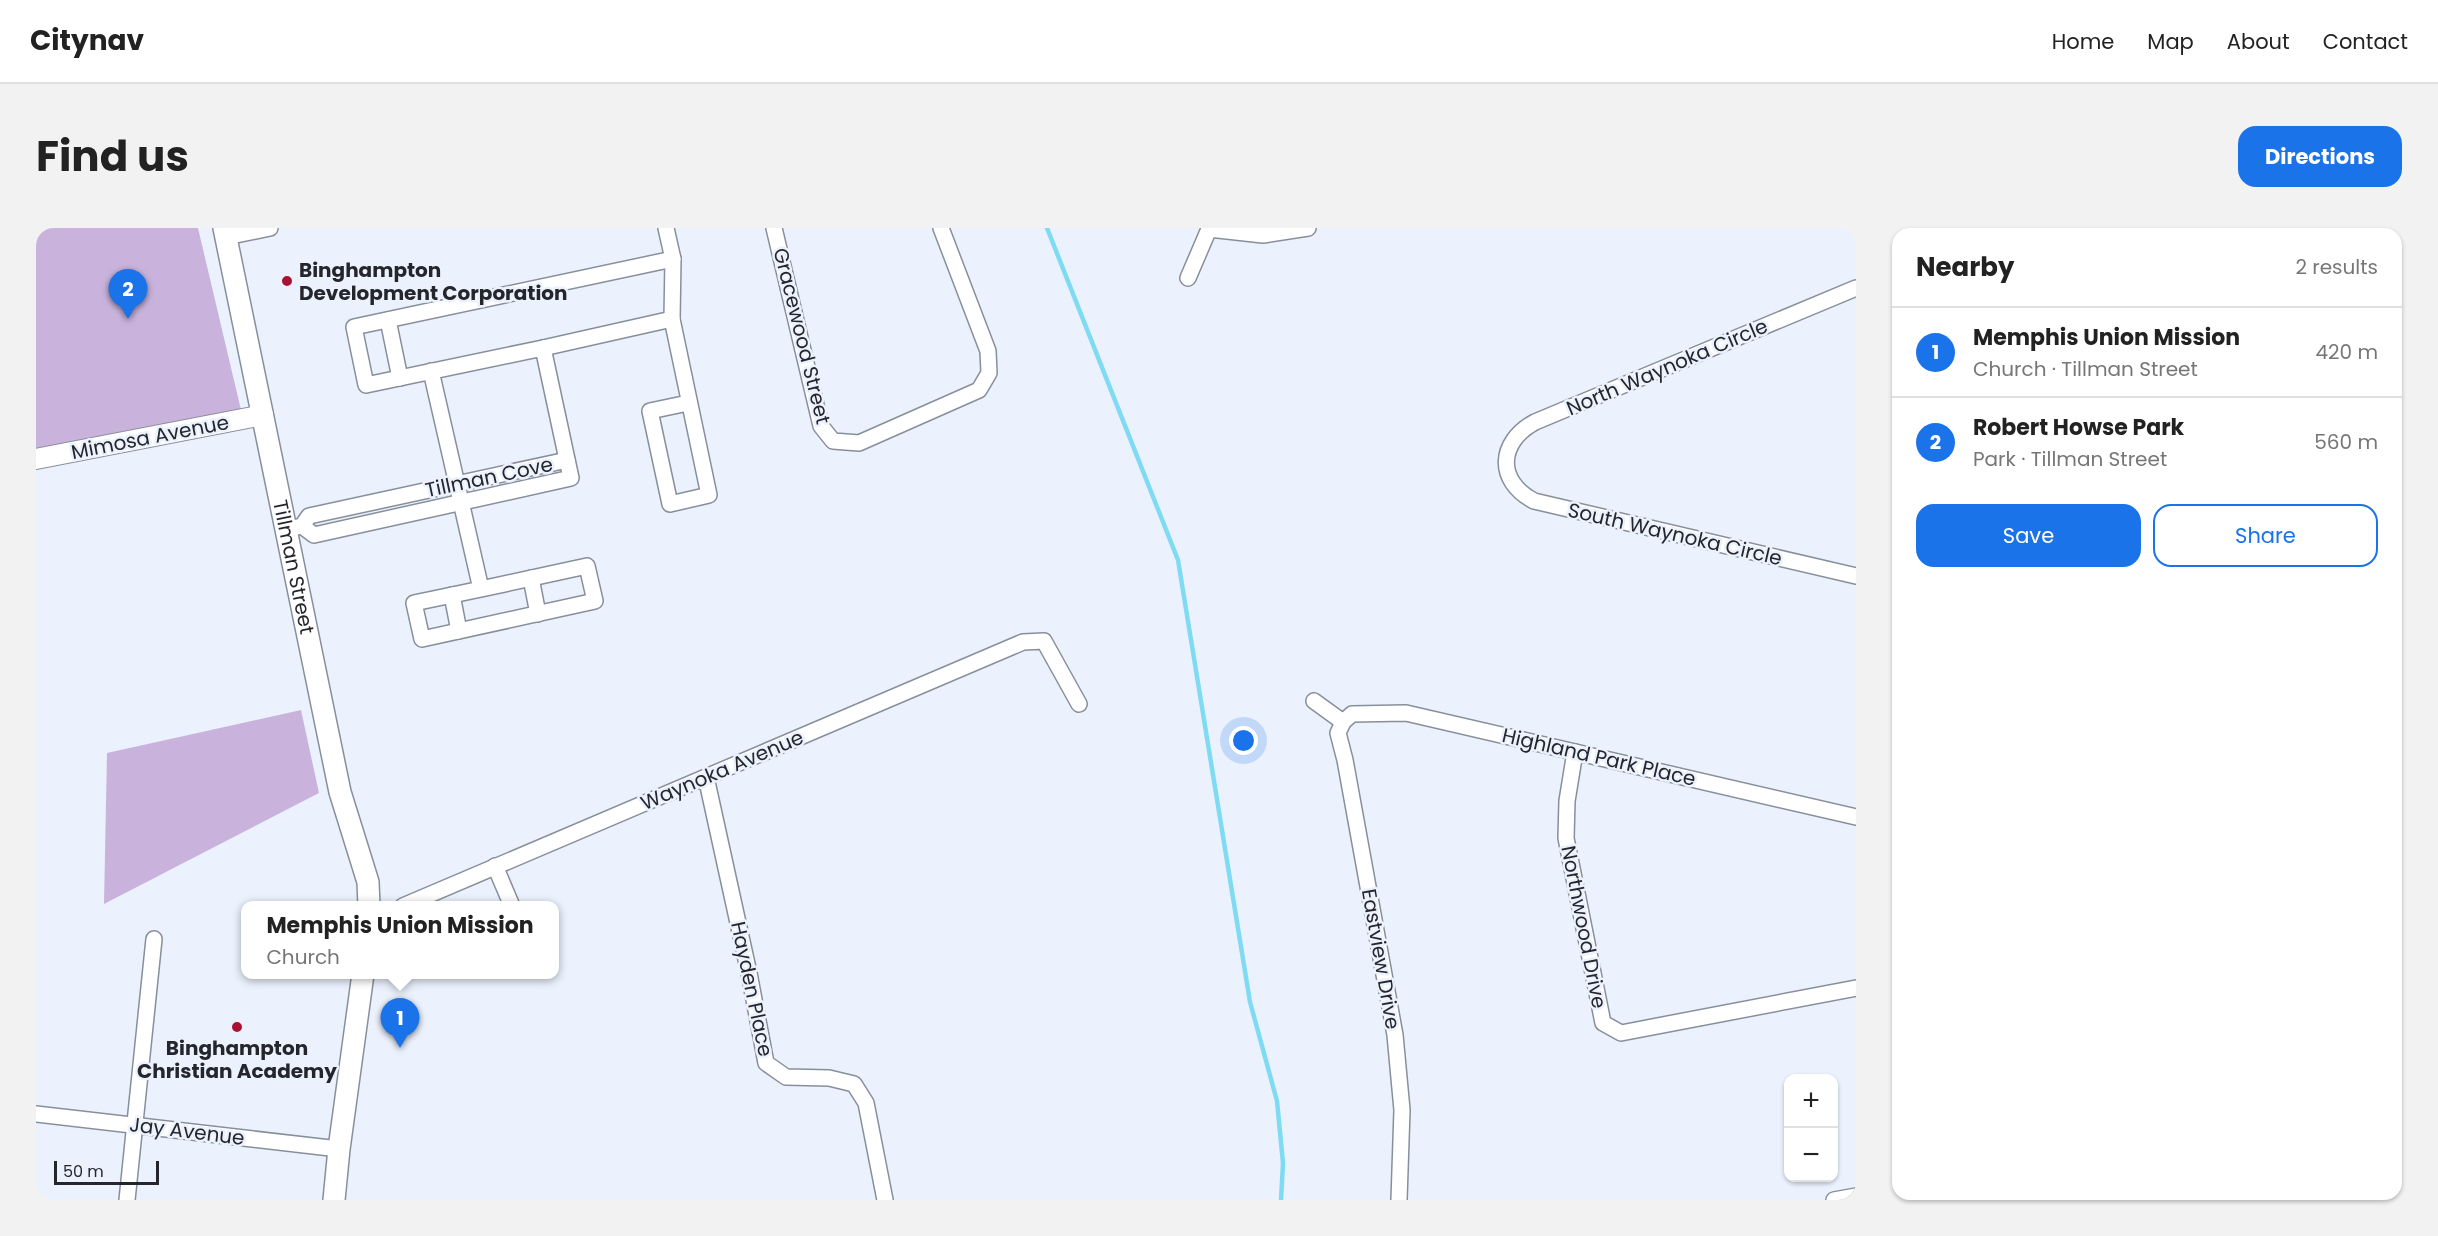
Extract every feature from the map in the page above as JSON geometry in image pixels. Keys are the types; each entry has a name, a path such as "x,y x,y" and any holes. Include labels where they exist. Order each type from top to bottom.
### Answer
{"main road":[{"name":"Tillman Street","path":"225,233 263,415 294,527 340,792 368,882 369,901"},
{"path":"334,1200 362,979"}],"street":[{"path":"225,233 270,228"},
{"path":"666,228 673,259 672,319 688,403 710,495 670,504 650,411 688,403"},
{"name":"Gracewood Street","path":"774,228 821,426 833,441 859,443 979,390 989,373 988,351 941,228"},
{"path":"1188,278 1209,228 1263,235 1308,228"},
{"path":"672,319 366,385 354,327 673,259"},
{"name":"North Waynoka Circle","path":"1508,471 1506,462 1509,444 1520,431 1535,422 1856,288"},
{"path":"388,320 400,378"},
{"path":"543,348 567,460"},
{"path":"431,371 481,589"},
{"name":"Mimosa Avenue","path":"36,459 263,415"},
{"name":"Tillman Cove","path":"567,460 571,478 314,535 294,527 309,516 567,460"},
{"name":"South Waynoka Circle","path":"1508,471 1516,489 1534,501 1856,576"},
{"path":"410,494 414,512"},
{"path":"587,566 595,601 422,639 414,603 531,578 587,566"},
{"path":"531,578 538,614"},
{"path":"452,595 459,631"},
{"name":"Waynoka Avenue","path":"414,901 1023,642 1044,641 1079,704"},
{"path":"1314,701 1344,722"},
{"name":"Highland Park Place","path":"1344,722 1352,714 1406,713 1856,817"},
{"name":"Eastview Drive","path":"1344,722 1338,733 1345,760 1395,1035 1402,1110 1399,1200"},
{"name":"Northwood Drive","path":"1575,752 1567,801 1566,838 1603,1023 1621,1033 1856,988"},
{"name":"Hayden Place","path":"706,777 749,973 766,1064 786,1077 829,1078 854,1084 866,1103 885,1200"},
{"path":"495,866 510,901"},
{"path":"127,1200 154,939"},
{"name":"Jay Avenue","path":"36,1114 339,1149"},
{"path":"1834,1200 1856,1196"}],"shaded area":[{"path":"36,228 198,228 241,410 36,449"},
{"path":"301,710 319,793 104,904 107,753"}],"waterway":[{"path":"1047,228 1178,560 1250,1002 1277,1101 1283,1163 1281,1200"}],"place":[{"name":"Binghampton Development Corporation","path":"287,281"},
{"name":"Robert Howse Park","path":"128,319"},
{"name":"Binghampton Christian Academy","path":"237,1027"},
{"name":"Memphis Union Mission","path":"400,1048"}]}
